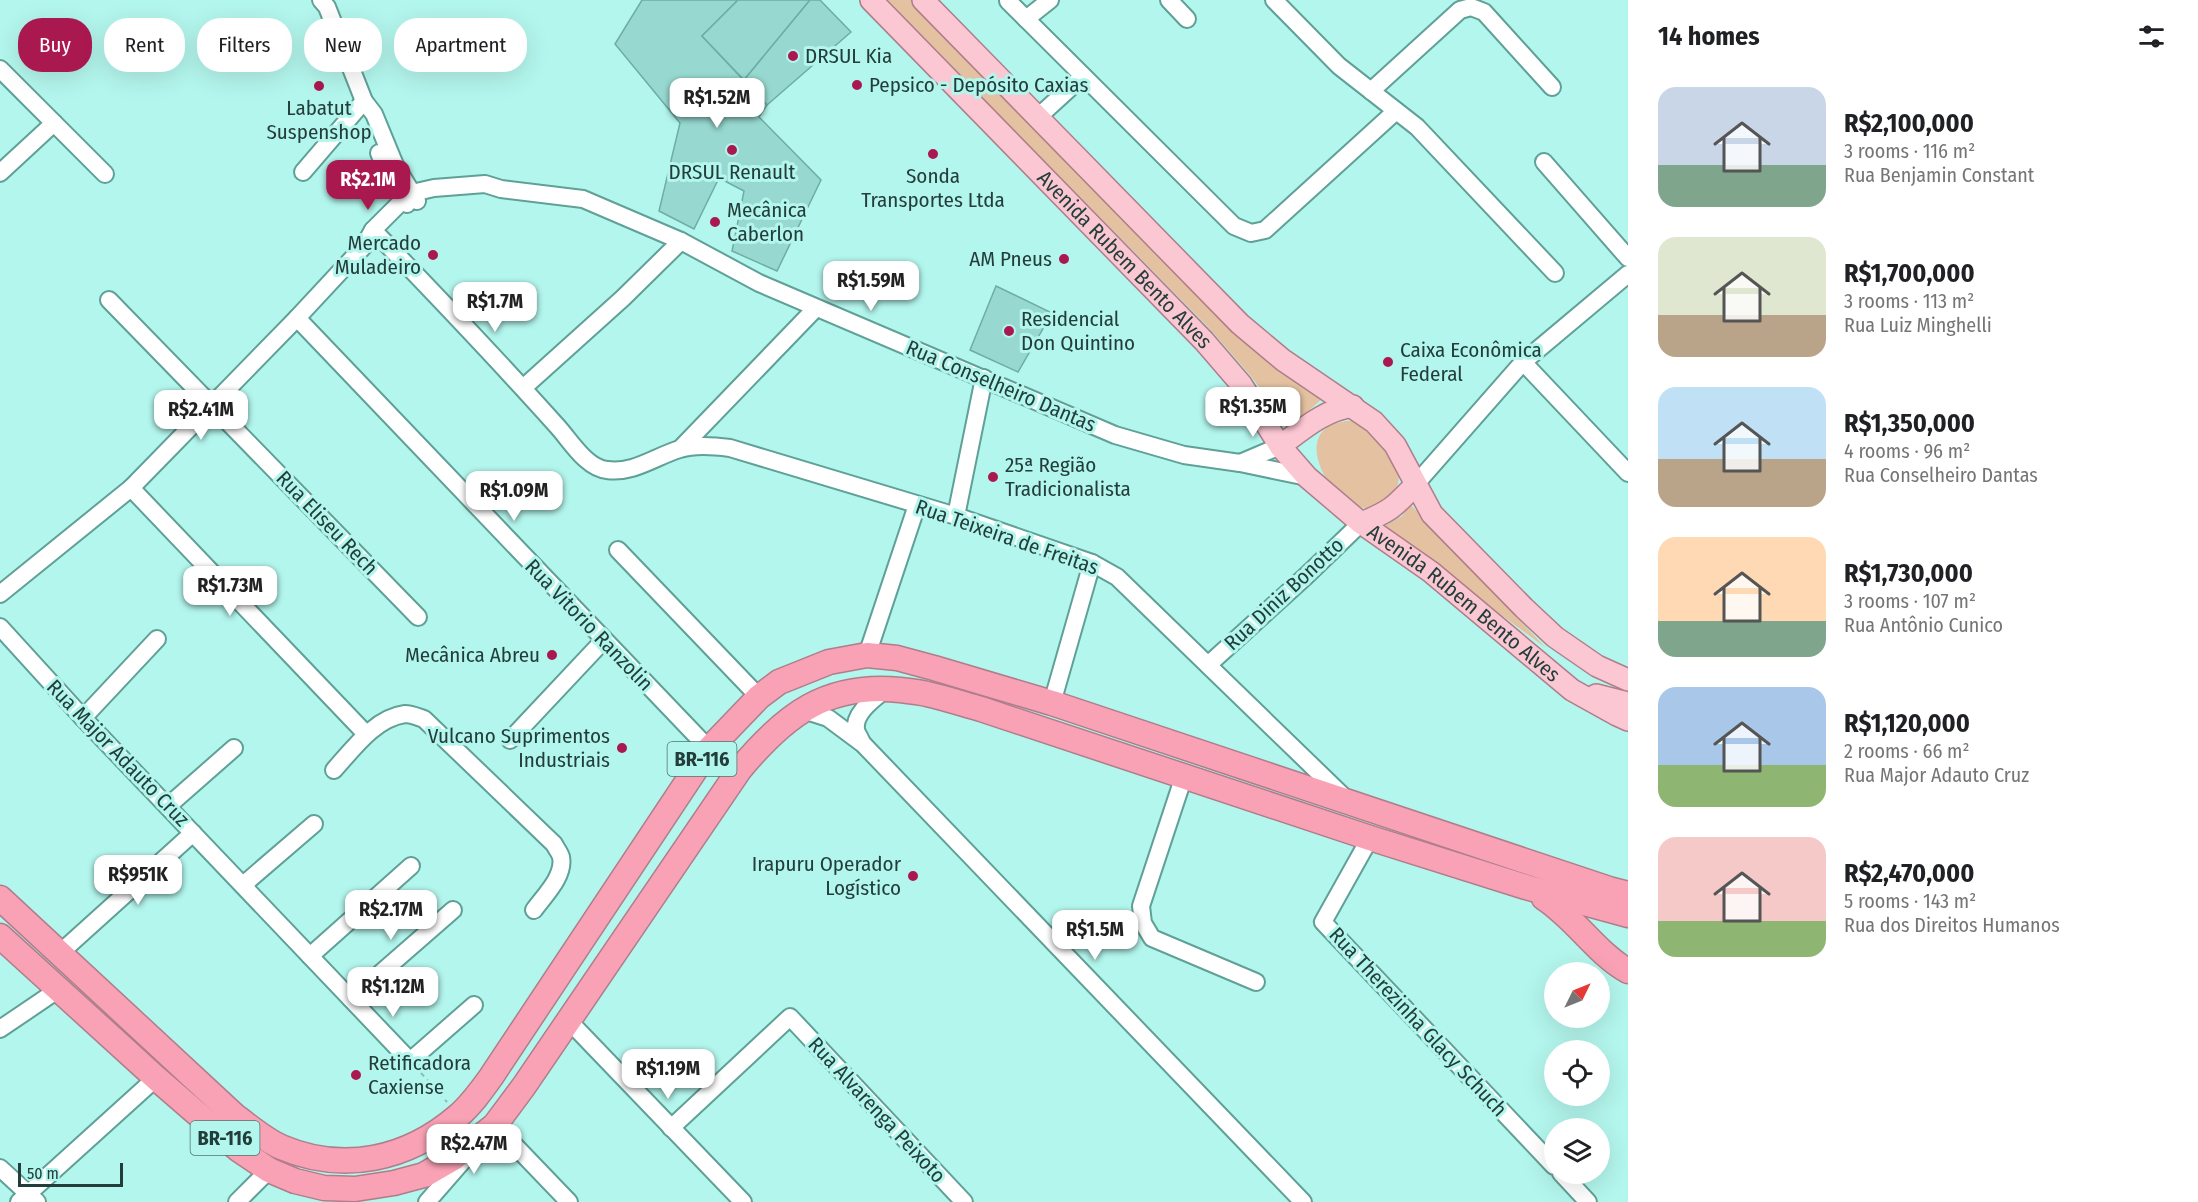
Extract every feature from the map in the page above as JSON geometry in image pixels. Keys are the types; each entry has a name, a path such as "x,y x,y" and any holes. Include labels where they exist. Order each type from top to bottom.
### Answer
{"highway":[{"name":"BR-116","path":"0,898 235,1116 280,1147 306,1156 357,1162 388,1156 443,1128 459,1115 491,1077 709,749 759,697 779,682 829,662 867,655 897,658 925,665 1052,703 1622,891"},
{"name":"BR-116","path":"0,936 238,1149 269,1170 295,1181 324,1188 355,1189 394,1183 424,1175 455,1157 495,1125 569,1021 740,769 783,723 821,699 840,693 886,689 925,693 1370,838 1526,887 1628,915"},
{"path":"1526,887 1549,901 1577,924 1620,966"}],"main road":[{"name":"Avenida Rubem Bento Alves","path":"871,0 1204,341 1241,384 1272,444 1361,523 1431,572 1572,690 1628,720"},
{"name":"Avenida Rubem Bento Alves","path":"929,2 1037,117 1240,324 1283,360 1353,406 1383,430 1407,465 1415,485 1432,514 1532,616 1555,637 1597,666 1628,680"},
{"path":"1272,444 1329,412 1353,406"},
{"path":"1361,523 1397,505 1415,485"},
{"path":"1572,690 1628,703"}],"street":[{"path":"321,0 327,7 364,101 364,120 411,201"},
{"path":"1026,19 1050,0"},
{"path":"1169,0 1187,19"},
{"path":"1274,0 1339,66 1417,127 1555,273"},
{"path":"1008,2 1234,226 1251,233 1265,230 1396,111"},
{"path":"1371,92 1460,10 1471,7 1484,12 1552,87"},
{"path":"0,69 105,174"},
{"path":"1037,117 1083,76"},
{"path":"303,172 364,101"},
{"path":"0,172 54,123"},
{"path":"1544,162 1628,258"},
{"path":"392,171 434,188"},
{"path":"388,215 392,171"},
{"name":"Rua Conselheiro Dantas","path":"411,201 434,188 485,183 501,189 583,199 681,241 759,283 1115,435 1184,455 1240,463 1307,477"},
{"name":"Rua Conselheiro Dantas","path":"411,201 488,194 501,189"},
{"path":"376,234 388,215 411,201"},
{"path":"0,594 131,488 364,246 411,201"},
{"path":"376,234 523,388 623,298 681,241"},
{"path":"1415,485 1523,362 1628,274"},
{"name":"Rua Eliseu Rech","path":"109,300 418,617"},
{"path":"681,448 816,308"},
{"name":"Rua Vitorio Ranzolin","path":"297,318 603,641 709,749"},
{"path":"1523,362 1628,473"},
{"path":"956,516 984,378"},
{"name":"Rua Teixeira de Freitas","path":"523,388 589,462 605,470 621,470 649,462 681,448 710,446 730,448 956,516 1092,563 1117,577 1347,801"},
{"path":"1240,463 1272,444"},
{"path":"131,488 361,728"},
{"path":"867,655 917,505"},
{"name":"Rua Diniz Bonotto","path":"1208,665 1361,523"},
{"path":"618,550 759,697"},
{"path":"1052,703 1092,563"},
{"name":"Rua Major Adauto Cruz","path":"0,627 83,718 410,1061 474,1005"},
{"path":"83,718 157,639"},
{"path":"510,740 603,641"},
{"path":"863,744 856,729 858,717 886,689"},
{"path":"803,710 828,718 863,744 1303,1202"},
{"path":"334,770 361,728 408,714 424,719 554,844 561,857 560,867 556,879 534,910"},
{"path":"168,806 234,748"},
{"path":"1184,777 1141,906 1143,923 1152,938 1256,982"},
{"path":"243,885 314,824"},
{"path":"60,953 193,833"},
{"name":"Rua Therezinha Glacy Schuch","path":"1370,838 1323,922 1544,1155"},
{"path":"310,956 411,866"},
{"path":"351,999 453,910"},
{"path":"1620,966 1628,980"},
{"path":"0,1029 59,989"},
{"name":"Rua Alvarenga Peixoto","path":"670,1128 789,1017 964,1202"},
{"path":"569,1021 742,1202"},
{"path":"0,1168 28,1199 156,1078"},
{"path":"427,1202 495,1125 569,1202"},
{"path":"237,1202 269,1170"},
{"path":"1571,1184 1588,1202"}],"path":[{"path":"431,1084 459,1115"}],"shaded area":[{"path":"886,0 914,0 1324,397 1305,414 1293,432 1250,375 1209,328"},
{"path":"1355,420 1386,445 1399,475 1396,490 1391,496 1380,504 1367,508 1355,506 1343,498 1324,475 1318,461 1317,447 1320,435 1329,426"},
{"path":"1410,504 1546,648 1383,527 1402,516"}],"building":[{"name":"DRSUL Renault","path":"642,0 738,0 702,36 767,105 759,117 821,180 777,271 732,251 744,191 719,178 694,229 659,211 680,123 615,44"},
{"path":"738,0 810,0 744,80 702,36"},
{"name":"DRSUL Kia","path":"810,0 820,0 851,32 767,105 744,80"},
{"name":"Residencial Don Quintino","path":"996,286 1052,313 1018,372 970,350"}],"place":[{"name":"DRSUL Kia","path":"793,56"},
{"name":"Pepsico - Depósito Caxias","path":"857,85"},
{"name":"Labatut Suspenshop","path":"319,86"},
{"name":"DRSUL Renault","path":"732,150"},
{"name":"Sonda Transportes Ltda","path":"933,154"},
{"name":"Mecânica Caberlon","path":"715,222"},
{"name":"Mercado Muladeiro","path":"433,255"},
{"name":"AM Pneus","path":"1064,259"},
{"name":"Residencial Don Quintino","path":"1009,331"},
{"name":"Caixa Econômica Federal","path":"1388,362"},
{"name":"25ª Região Tradicionalista","path":"993,477"},
{"name":"Mecânica Abreu","path":"552,655"},
{"name":"Vulcano Suprimentos Industriais","path":"622,748"},
{"name":"Irapuru Operador Logístico","path":"913,876"},
{"name":"Retificadora Caxiense","path":"356,1075"}]}
